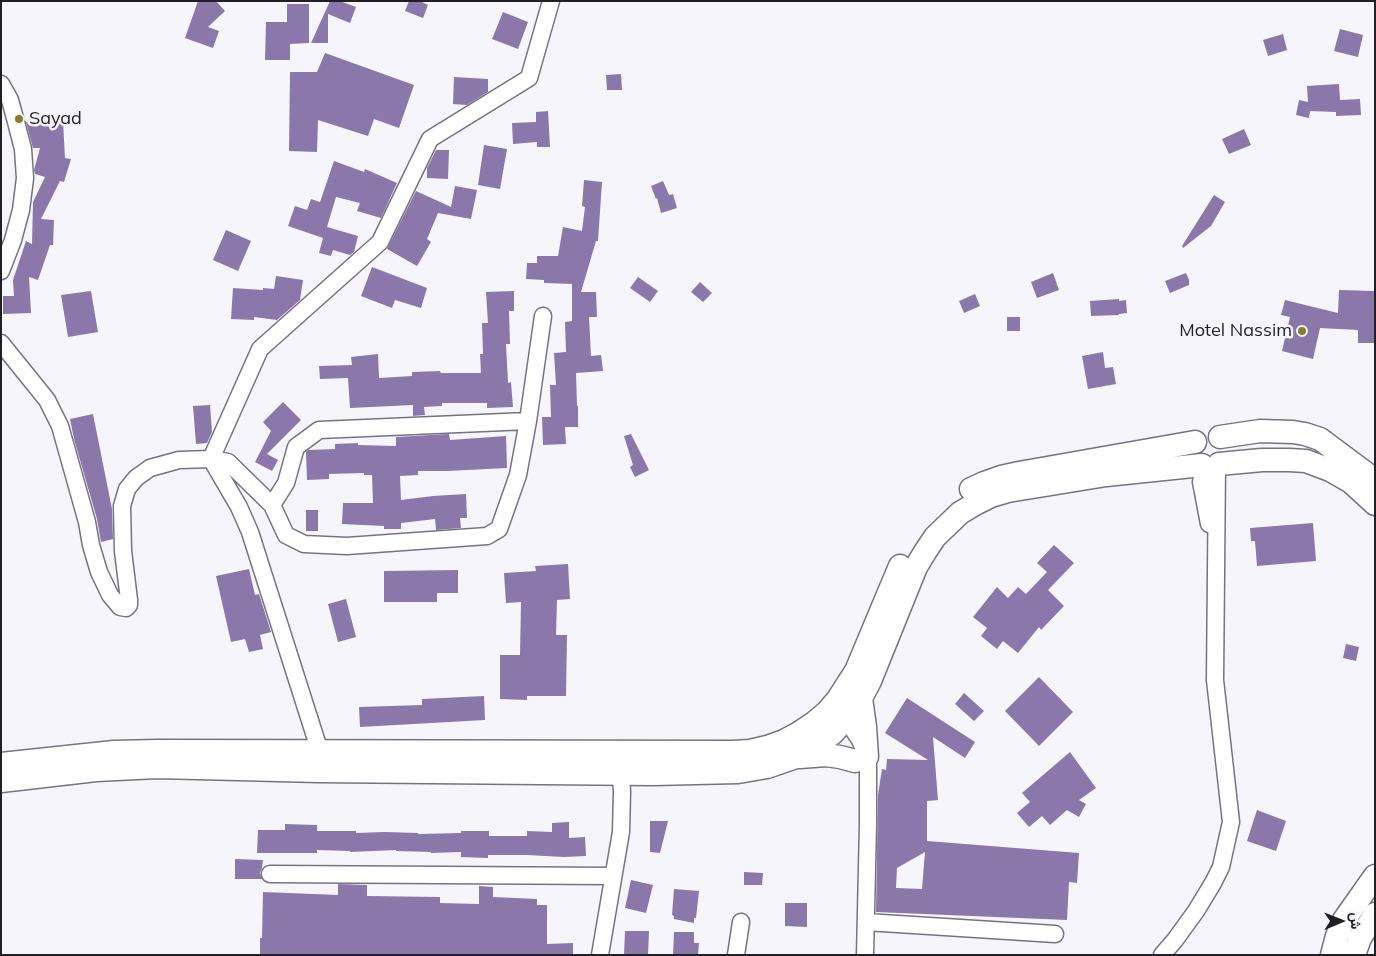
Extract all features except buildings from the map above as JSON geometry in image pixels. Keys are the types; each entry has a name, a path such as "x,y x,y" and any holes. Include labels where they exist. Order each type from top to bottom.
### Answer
{"main road":[{"path":"1,764 123,752 158,751 319,762 621,774 697,774 738,772 767,768 811,749 834,718 905,556 914,540 938,512 975,487 1001,477 1195,442 1206,434 1220,437 1260,431 1293,432 1320,440 1375,480"},
{"path":"1195,442 1193,448 1195,458 1210,465 1223,461 1226,446 1220,437"},
{"path":"1,781 96,770 157,767 750,751 784,741 834,718 861,698 870,681 916,567 925,552 935,537 960,513 991,496 1008,491 1106,475 1262,460 1289,460 1306,461 1330,470 1351,482 1375,504"},
{"path":"796,757 826,755 861,759 865,727 861,698"},
{"path":"1332,955 1344,920 1375,876"},
{"path":"1354,955 1360,938 1375,914"}],"street":[{"path":"211,459 260,349 380,242 430,139 529,78 550,1"},
{"path":"1,84 10,100 23,149 25,178 21,210 13,240 1,271"},
{"path":"1,342 47,400 60,426 87,522 91,545 100,572 110,595 120,607 126,608 129,600 122,551 122,506 127,489 136,478 150,468 179,460 211,459 228,462 272,505 286,535 304,544 347,546 487,536 499,528 518,475 543,316"},
{"path":"272,505 286,483 296,447 319,430 528,421"},
{"path":"211,459 239,507 250,532 319,762"},
{"path":"1162,955 1196,911 1213,883 1221,867 1231,822 1215,680 1216,568 1201,482 1210,465"},
{"path":"834,718 861,759 869,788 865,955"},
{"path":"600,955 621,832 621,774"},
{"path":"270,874 613,876"},
{"path":"736,955 741,922"},
{"path":"866,922 1056,934"}],"place":[{"name":"Sayad","path":"19,119"},
{"name":"Motel Nassim","path":"1302,331"}]}
